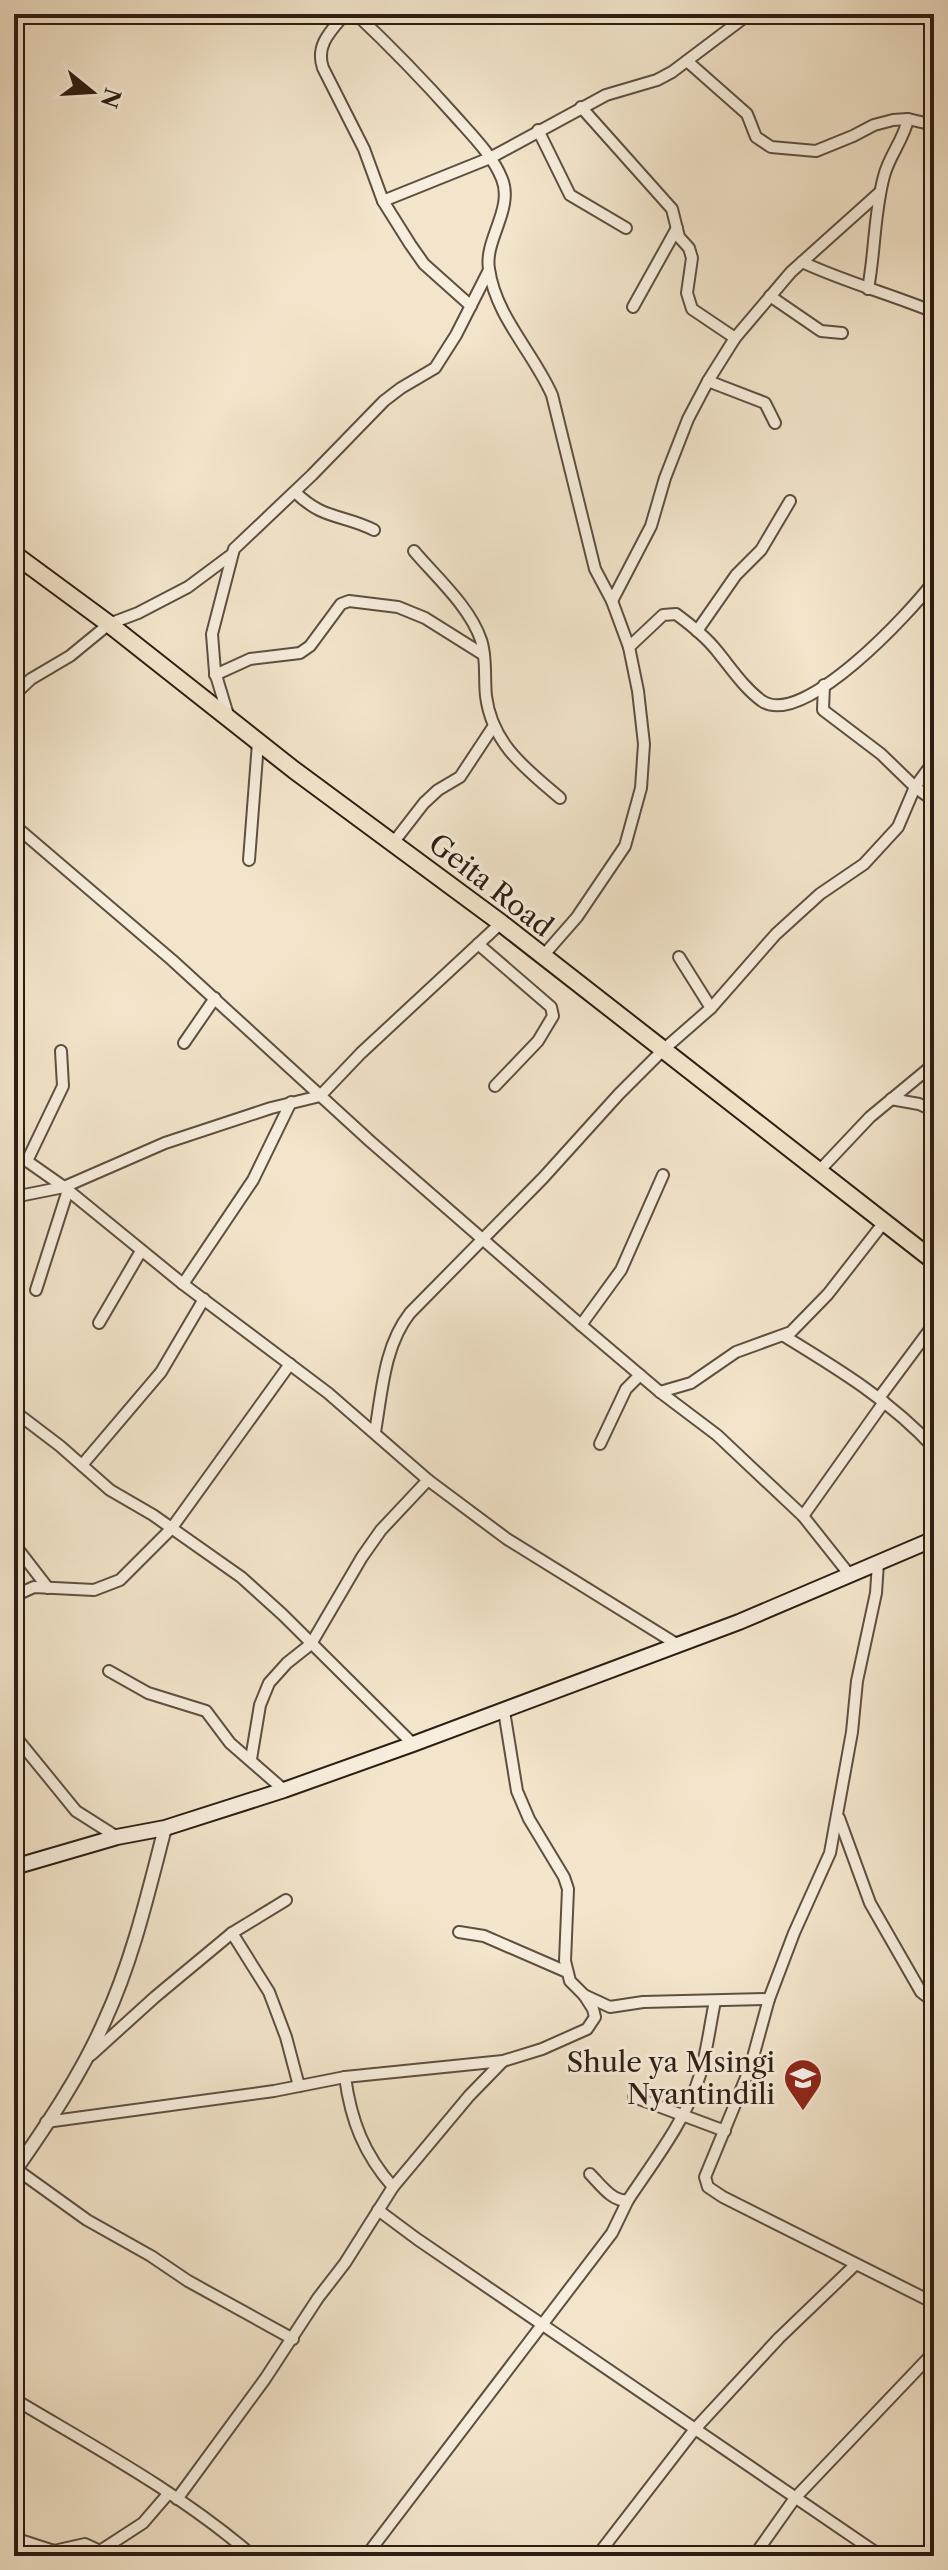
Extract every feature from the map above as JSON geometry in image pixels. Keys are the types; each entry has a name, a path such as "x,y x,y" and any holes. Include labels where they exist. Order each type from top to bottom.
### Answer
{"highway":[{"name":"Geita Road","path":"14,554 109,624 258,743 501,923 934,1261"}],"main road":[{"path":"14,1867 117,1837 165,1828 284,1790 739,1622 934,1539"}],"street":[{"path":"345,14 326,38 320,58 372,168 383,201 424,264 471,306"},
{"path":"14,695 31,679 70,656 109,624 166,600 231,555 241,541 295,492 384,401 435,368 471,306 489,270 491,246 503,207 503,180 490,158 404,59 356,14"},
{"path":"383,201 490,158 606,95 657,80 749,14"},
{"path":"687,61 747,114 756,137 771,147 816,151 874,125 908,119 934,125"},
{"path":"581,107 672,209 679,237 689,248 692,258 688,301 692,309 735,338"},
{"path":"868,289 879,193 908,119"},
{"path":"538,130 570,195 626,228"},
{"path":"612,601 651,526 665,478 688,419 735,338 802,262 879,193"},
{"path":"633,307 677,226"},
{"path":"802,262 934,312"},
{"path":"489,270 503,312 542,373 552,395 595,569 612,601 629,647 644,744 643,770 625,846 577,917 542,957"},
{"path":"770,296 821,331 842,333"},
{"path":"708,381 765,403 775,423"},
{"path":"295,492 317,511 374,530"},
{"path":"697,631 736,575 761,550 790,501"},
{"path":"414,551 473,623 482,643 487,700 493,727 506,748 560,798"},
{"path":"230,721 215,675 212,634 231,555"},
{"path":"629,647 663,615 676,614 697,631 762,701 773,706 796,701 824,685 876,645 911,611 934,581"},
{"path":"215,675 250,659 300,653 317,638 341,604 349,601 398,607 425,618 484,655"},
{"path":"824,685 823,710 881,754 934,801"},
{"path":"393,843 424,803 460,777 493,727"},
{"path":"249,860 258,743"},
{"path":"375,1432 391,1346 399,1328 663,1050 711,1008 776,934 820,894 864,864 887,840 907,810 915,787 934,761"},
{"path":"14,825 215,998 320,1096 581,1325 660,1392 717,1435 803,1516 849,1574"},
{"path":"14,1197 66,1188 165,1143 291,1102 320,1096 361,1053 501,923"},
{"path":"478,944 551,1007 553,1016 538,1041 495,1086"},
{"path":"679,957 711,1008"},
{"path":"184,1043 215,998"},
{"path":"27,1161 63,1086 61,1051"},
{"path":"819,1171 891,1099 934,1064"},
{"path":"891,1099 919,1104 934,1111"},
{"path":"183,1284 253,1180 291,1102"},
{"path":"14,1152 66,1188 141,1251 375,1432 428,1480 507,1539 678,1645"},
{"path":"581,1325 621,1270 663,1175"},
{"path":"36,1290 66,1188"},
{"path":"660,1392 691,1383 736,1352 784,1336 815,1309 885,1221"},
{"path":"99,1323 141,1251"},
{"path":"82,1465 161,1372 204,1299"},
{"path":"803,1516 934,1324"},
{"path":"784,1336 882,1400 934,1448"},
{"path":"14,1596 34,1587 94,1590 110,1585 127,1574 171,1529 290,1364"},
{"path":"600,1444 626,1389 640,1375"},
{"path":"14,1411 110,1490 241,1577 413,1744"},
{"path":"251,1759 260,1705 269,1683 287,1663 311,1644 381,1530 428,1480"},
{"path":"14,1544 48,1588"},
{"path":"878,1563 876,1593 857,1681 852,1732 830,1853 794,1933 769,1999 750,2068 706,2172 708,2187 723,2197 934,2303"},
{"path":"109,1671 148,1693 206,1711 230,1743 284,1790"},
{"path":"46,2122 345,2077 503,2061 542,2049 587,2029 595,2017 593,2009 570,1981 567,1972 568,1889 517,1791 504,1711"},
{"path":"14,1735 76,1811 117,1837"},
{"path":"838,1817 870,1903 921,1992 934,2002"},
{"path":"165,1828 133,1947 105,2022 15,2170 87,2220 199,2288 293,2339"},
{"path":"83,2062 118,2028 232,1933 286,1900"},
{"path":"459,1932 484,1936 567,1972"},
{"path":"232,1933 269,1992 286,2037 299,2086"},
{"path":"584,1995 618,2008 643,2002 769,1999"},
{"path":"366,2556 612,2233 628,2200 681,2115 700,2075 715,2001"},
{"path":"14,2538 57,2553 77,2544 100,2551 143,2523 172,2496 293,2339 393,2187 454,2113 503,2061"},
{"path":"345,2077 356,2129 378,2171 393,2187"},
{"path":"634,2097 725,2131"},
{"path":"590,2174 615,2198 628,2200"},
{"path":"378,2210 881,2556"},
{"path":"597,2556 695,2429 779,2338 855,2265"},
{"path":"754,2556 795,2498 934,2352"},
{"path":"14,2399 104,2451 202,2515 253,2556"}],"place":[{"name":"Shule ya Msingi Nyantindili","path":"803,2112"}]}
